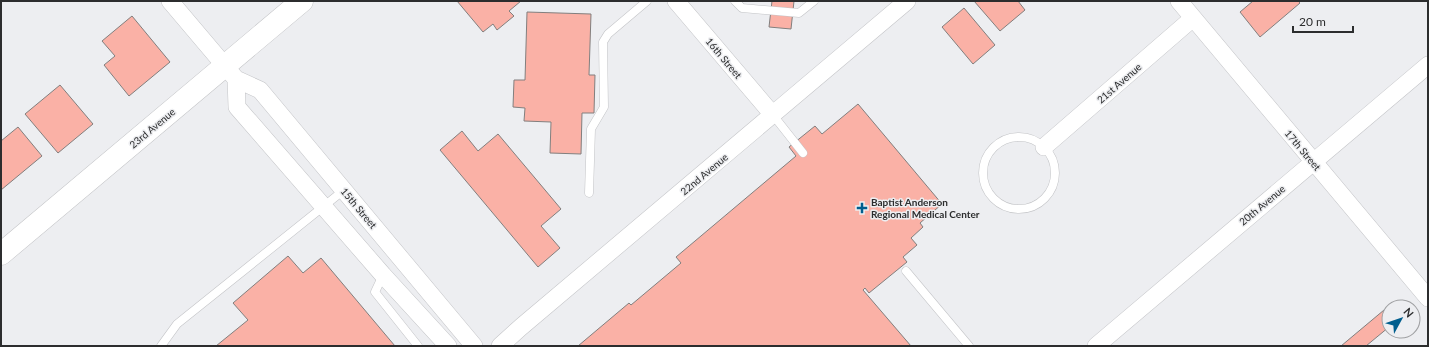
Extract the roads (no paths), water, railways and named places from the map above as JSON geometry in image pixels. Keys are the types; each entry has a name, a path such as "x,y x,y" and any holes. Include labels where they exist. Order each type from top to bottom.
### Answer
{"main road":[{"name":"23rd Avenue","path":"1,254 230,73 302,1"}],"street":[{"name":"15th Street","path":"170,1 230,73 260,90 474,346"},
{"name":"16th Street","path":"676,1 773,115"},
{"name":"22nd Avenue","path":"500,346 521,326 907,1"},
{"name":"17th Street","path":"1179,1 1428,298"},
{"name":"21st Avenue","path":"1044,148 1193,18"},
{"name":"20th Avenue","path":"1096,346 1428,65"},
{"path":"230,73 237,107 383,275 448,346"}],"lane":[{"path":"589,193 591,129 604,107 603,42 608,34 647,1"},
{"path":"735,1 742,8 799,14 814,1"},
{"path":"773,115 803,153"},
{"path":"1017,137 1036,141 1044,148 1051,156 1055,172 1052,188 1046,198 1037,205 1027,209 1016,210 997,203 985,187 982,177 984,162 992,149 999,143 1017,137"},
{"path":"161,346 177,324 344,190"},
{"path":"906,271 969,346"},
{"path":"383,275 375,292 418,346"}],"place":[{"name":"Baptist Anderson Regional Medical Center","path":"862,208"}]}
